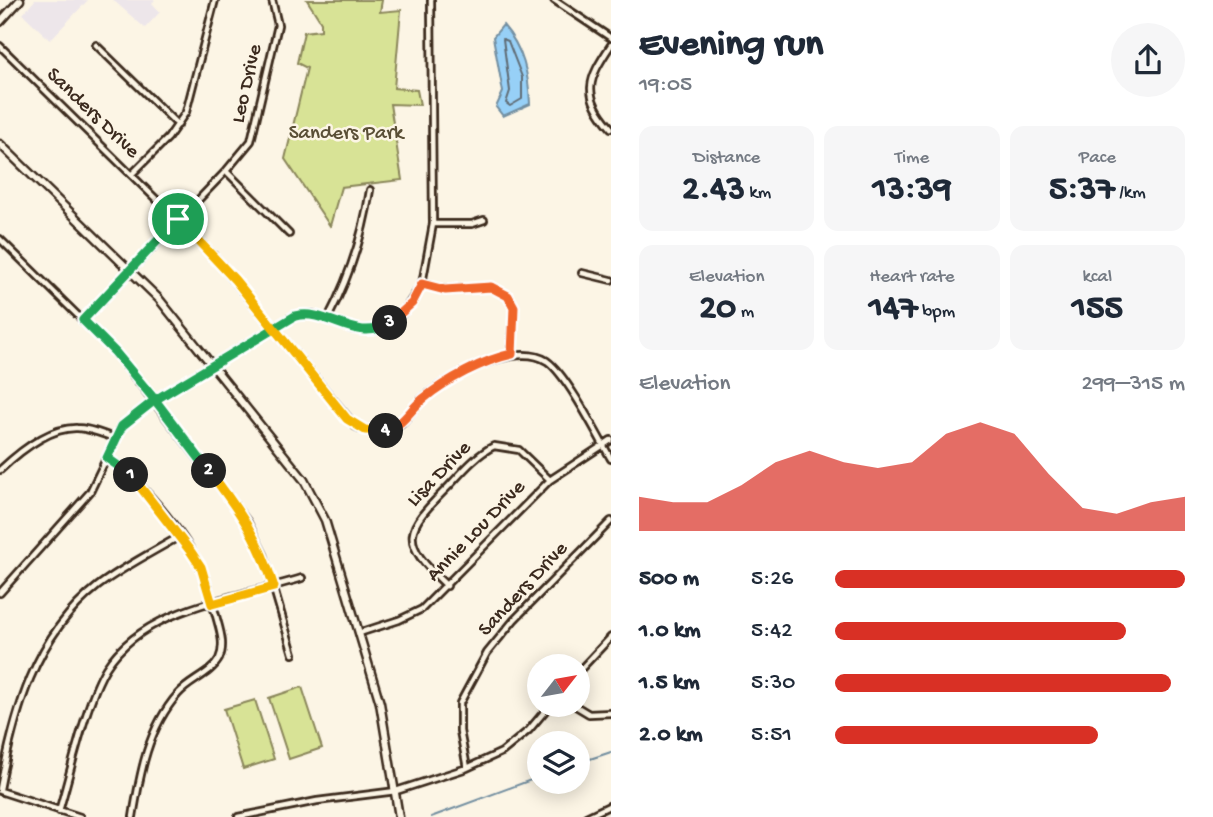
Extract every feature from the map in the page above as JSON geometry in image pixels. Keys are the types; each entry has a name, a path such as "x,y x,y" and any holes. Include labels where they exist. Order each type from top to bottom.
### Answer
{"main road":[{"path":"0,22 20,0"},
{"path":"0,144 159,299 288,458 316,500 325,520 380,703 399,817"}],"street":[{"path":"132,174 178,125 191,100 215,0"},
{"name":"Leo Drive","path":"83,320 246,148 254,133 259,97 278,25 272,0"},
{"path":"0,593 90,492 122,426 155,400 272,327 303,314 328,318 365,331 384,327 402,314 422,284 433,224 431,0"},
{"path":"554,0 611,38"},
{"path":"96,45 178,125"},
{"name":"Sanders Drive","path":"0,46 178,219 235,280 347,419 365,430 385,431 403,422 420,401 444,385 499,357 512,354"},
{"path":"611,46 590,85 593,105 611,128"},
{"path":"226,171 289,234"},
{"path":"328,318 347,282 356,257 370,190"},
{"path":"433,224 472,224 484,220"},
{"path":"0,239 115,352 247,521 264,555 293,654"},
{"path":"582,273 611,280"},
{"path":"422,284 445,290 491,287 508,296 514,307 512,354 536,356 553,366 611,459"},
{"path":"0,470 15,456 66,429 79,427 114,438"},
{"name":"Annie Lou Drive","path":"359,632 411,616 447,586 550,480 611,440"},
{"name":"Lisa Drive","path":"447,586 416,553 412,531 421,514 485,451 494,446 519,450 550,480"},
{"path":"107,458 133,477 201,567 221,634 220,657 215,665 181,691 159,721 140,773 133,817"},
{"name":"Sanders Drive","path":"467,768 460,731 460,703 487,653 514,620 611,521"},
{"path":"80,817 0,790 13,719 24,690 59,626 97,587 180,536"},
{"path":"59,811 106,669 127,645 157,624 212,604 302,578"},
{"path":"590,659 611,637"},
{"path":"590,714 611,713"},
{"path":"238,817 281,807 396,791 467,768 502,752 539,718"},
{"path":"586,817 611,805"}],"shaded area":[{"path":"35,0 88,0 50,40 23,14"},
{"path":"113,0 155,0 152,3 160,12 145,28"}],"green space":[{"name":"Sanders Park","path":"307,0 382,0 380,12 401,10 394,88 417,90 420,105 390,104 402,180 341,187 330,226 285,159 307,68 297,63 304,32 321,30 321,22"},
{"path":"302,687 322,748 289,759 269,698"},
{"path":"255,700 274,759 243,769 224,709"}],"water":[{"path":"503,25 516,43 524,62 530,104 503,116 496,107 503,92 493,37"}],"waterway":[{"path":"590,759 611,752"},
{"path":"431,817 527,781"}],"route":[{"path":"178,219 83,320 115,352 155,400 122,426 114,438 107,458 125,468 180,536 201,567 212,604 274,587 264,555 247,521 155,400 272,327 295,316 312,314 353,329 376,330 402,314 412,303 422,284 445,290 479,285 491,287 508,296 514,307 512,354 499,357 433,391 395,428 375,432 365,430 347,419 272,327 235,280 178,219"}]}
